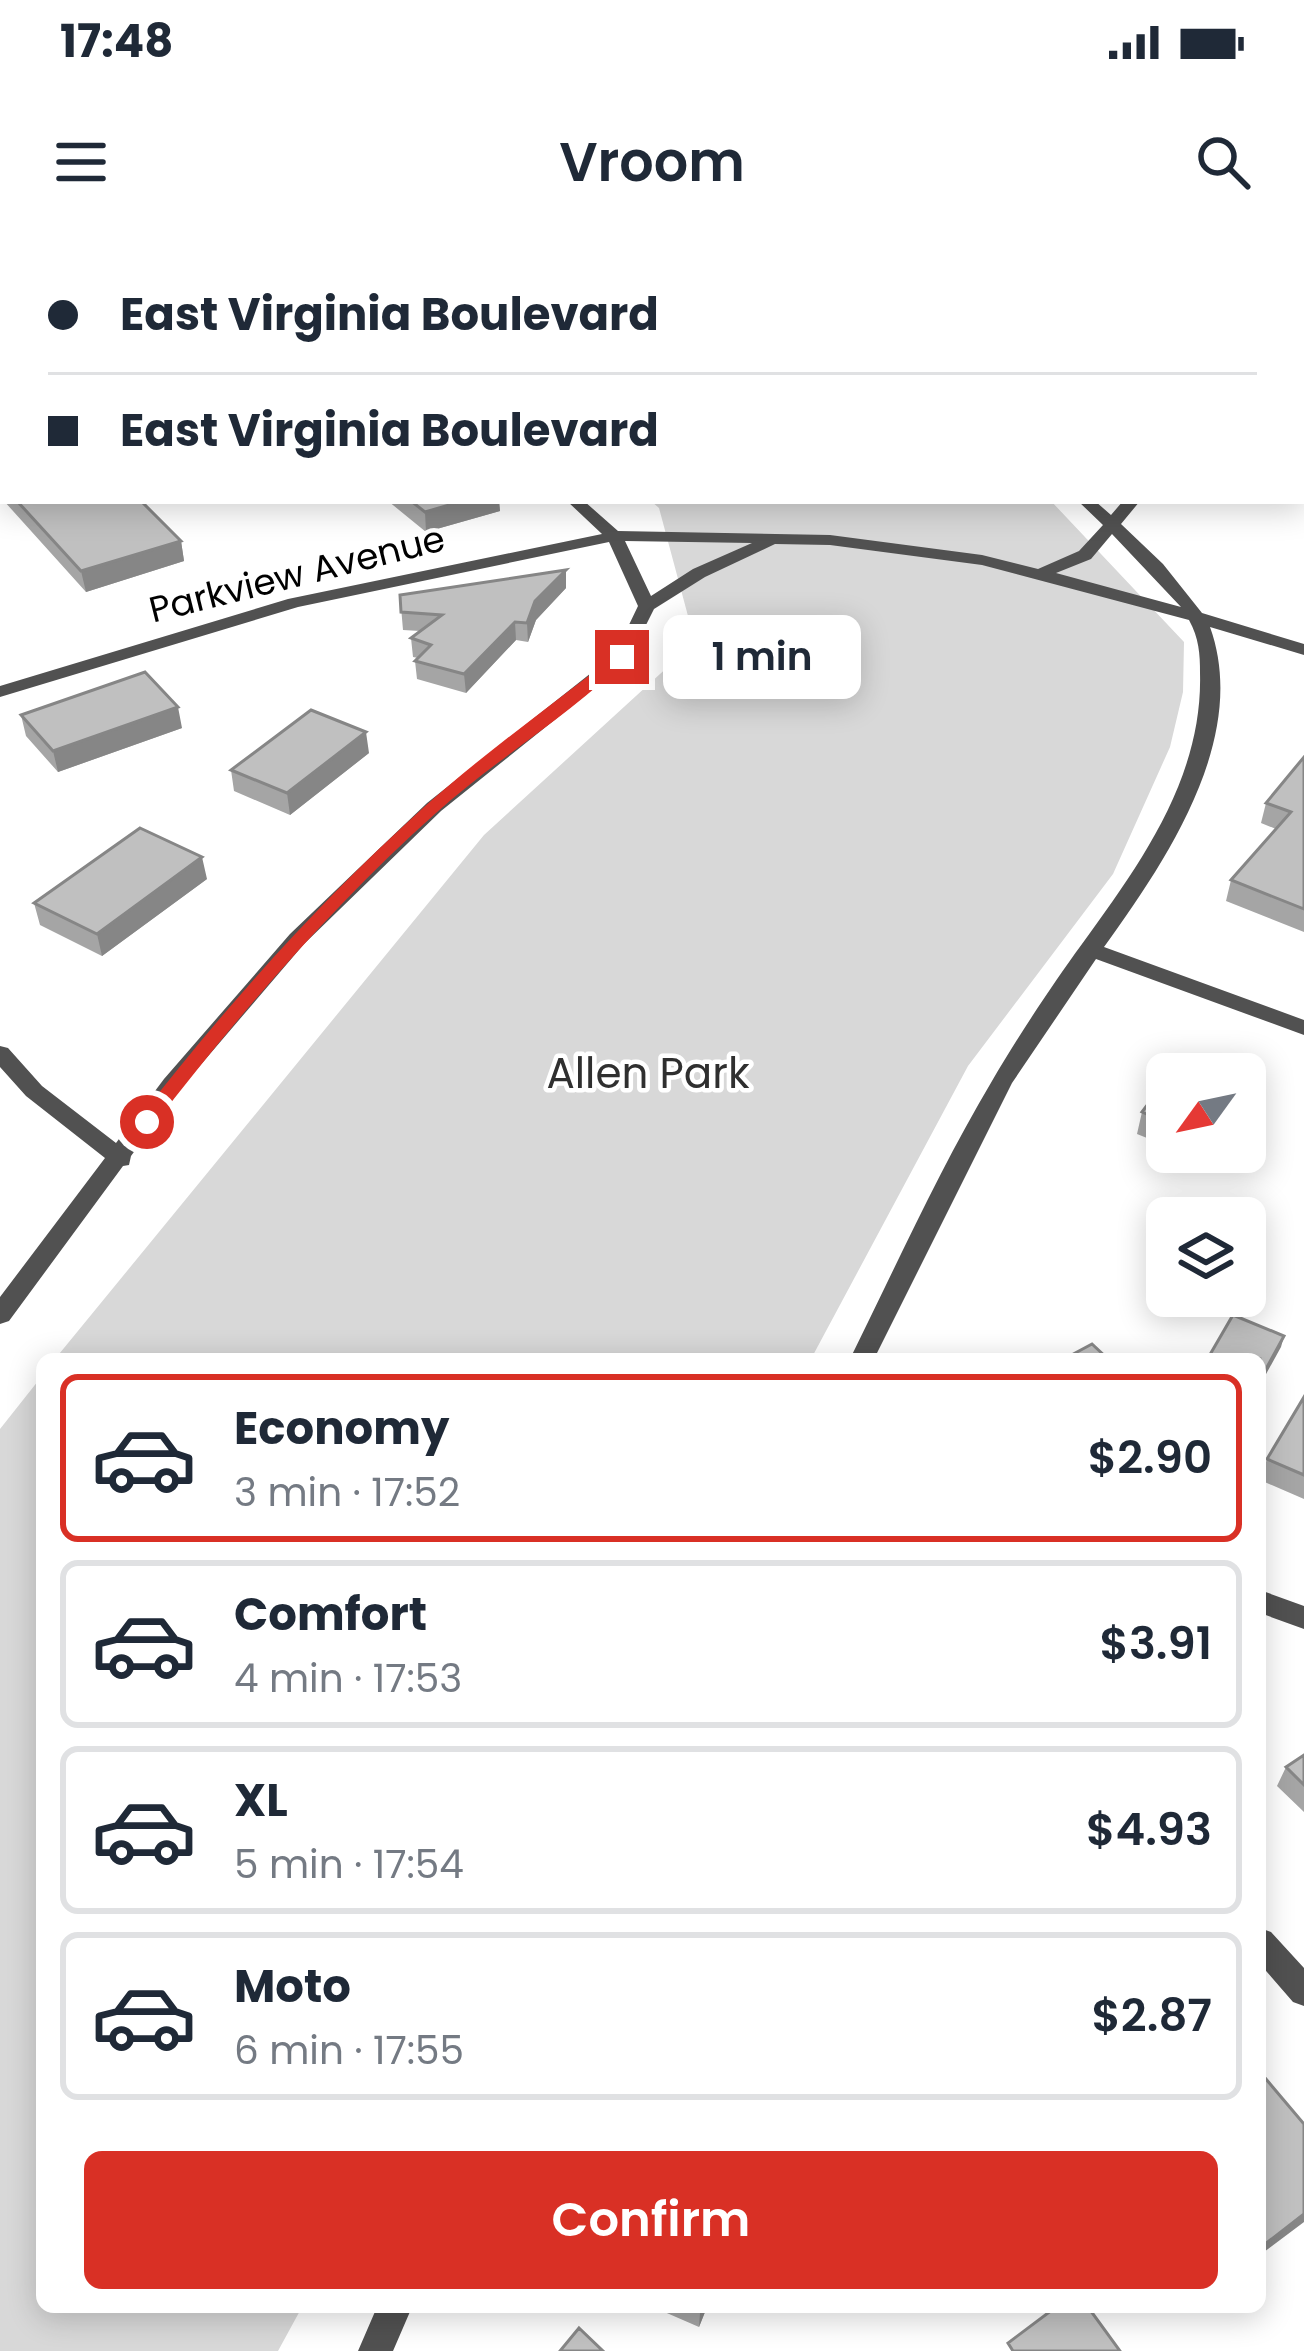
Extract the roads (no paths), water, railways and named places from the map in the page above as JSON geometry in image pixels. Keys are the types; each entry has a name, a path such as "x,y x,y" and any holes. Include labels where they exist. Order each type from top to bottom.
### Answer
{"street":[{"path":"577,504 614,536 647,606"},
{"path":"865,1353 1002,1081 1165,840 1201,747 1212,687 1200,619 1089,504"},
{"path":"1040,574 1085,555 1130,504"},
{"name":"Parkview Avenue","path":"0,692 294,603 614,536 788,539 928,553 1040,574 1304,650"},
{"path":"0,1315 121,1159 172,1084 297,939 434,807 622,657 647,606 730,558 788,539"},
{"path":"1089,949 1304,1028"},
{"path":"0,1053 34,1091 121,1159"},
{"path":"1266,1603 1304,1618"},
{"path":"1266,1949 1304,1991"},
{"path":"375,2351 392,2313"}],"park label":[{"name":"Allen Park","path":"648,1073"}]}
